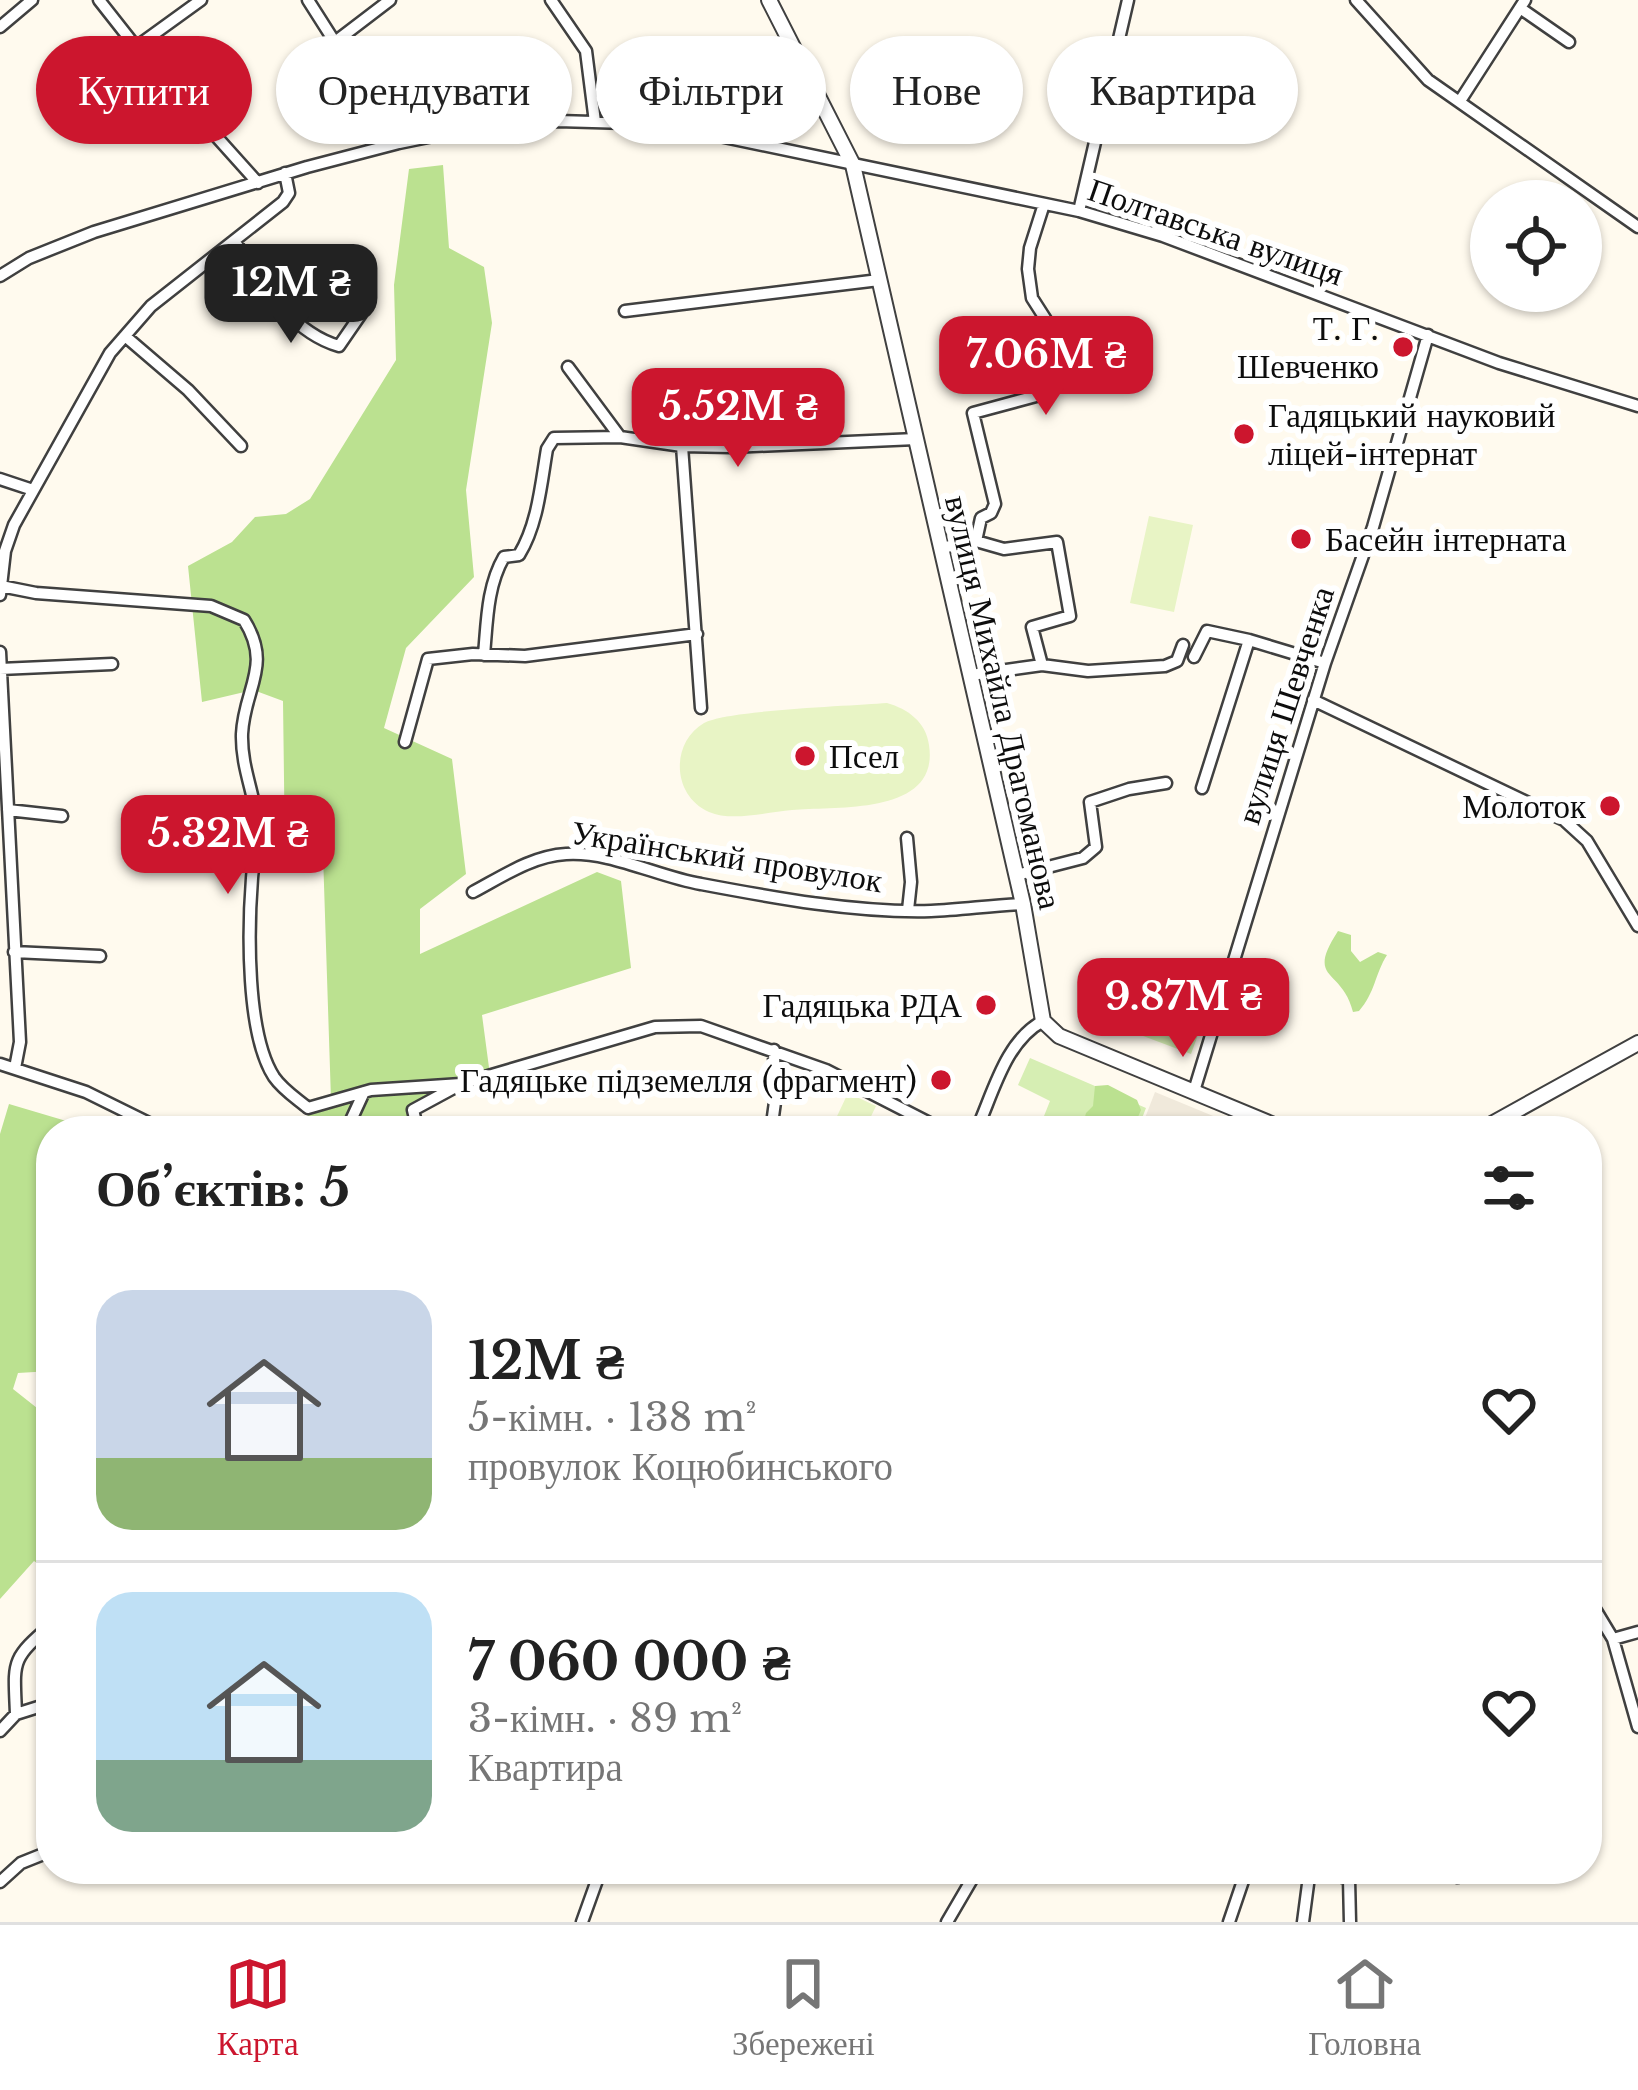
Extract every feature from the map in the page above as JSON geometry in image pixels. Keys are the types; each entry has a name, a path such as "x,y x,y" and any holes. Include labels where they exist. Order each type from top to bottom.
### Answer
{"street":[{"path":"0,27 32,0"},
{"path":"99,0 127,36"},
{"path":"151,36 201,0"},
{"path":"308,0 331,36"},
{"path":"343,36 390,0"},
{"path":"551,0 586,51 595,122"},
{"name":"вулиця Михайла Драгоманова","path":"769,0 853,165 1017,875 1043,1022"},
{"path":"1079,211 1128,0"},
{"path":"1356,0 1428,80 1638,227"},
{"path":"1460,100 1522,4 1569,42"},
{"name":"Полтавська вулиця","path":"572,121 662,124 1079,211 1162,236 1499,363 1638,406"},
{"path":"224,144 258,182"},
{"name":"Полтавська вулиця","path":"0,276 29,257 94,232 395,144"},
{"path":"0,595 10,538 110,353 151,306 283,202 289,193 285,173"},
{"path":"976,541 980,518 994,505 974,412 1051,392 1057,374 1048,323 1032,298 1028,269 1044,204"},
{"path":"236,242 281,307 323,340 339,346 361,314"},
{"path":"625,310 879,280"},
{"name":"вулиця Шевченка","path":"1194,1091 1325,662 1373,527 1428,335"},
{"path":"124,336 188,390 241,446"},
{"path":"568,367 620,437"},
{"path":"484,655 498,568 504,557 523,550 550,441 620,437 682,446 916,439"},
{"path":"682,446 701,708"},
{"path":"0,479 33,490"},
{"path":"941,548 976,541 1004,548 1057,542 1070,616 1032,627 1042,665"},
{"path":"1,586 36,593 211,606 244,620 260,655 242,727 242,766 258,839 250,918 255,1004 272,1073 308,1108 364,1092 460,1084 655,1027 700,1026 826,1070 916,1116"},
{"path":"1194,657 1207,631 1325,662"},
{"path":"405,742 428,659 525,656 697,634"},
{"path":"1202,788 1249,640"},
{"path":"971,675 1042,665 1088,670 1165,666 1177,661 1183,645"},
{"path":"0,652 8,810 5,866 20,1042 15,1068"},
{"path":"0,669 112,664"},
{"path":"1313,700 1564,820 1587,841 1638,926"},
{"path":"1017,875 1083,858 1096,847 1090,802 1166,783"},
{"path":"8,810 62,816"},
{"name":"Український провулок","path":"907,838 908,910"},
{"name":"Український провулок","path":"473,892 521,865 571,853 700,884 856,907 908,910 1023,904"},
{"path":"14,952 100,956"},
{"path":"983,1116 1015,1045 1027,1030 1043,1022 1059,1036 1253,1116"},
{"path":"1507,1116 1638,1043"},
{"path":"773,1116 774,1050"},
{"path":"0,1064 86,1092 135,1116"},
{"path":"414,1116 412,1110 460,1084"},
{"path":"353,1116 364,1092"},
{"path":"1602,1621 1613,1639 1638,1727"},
{"path":"1613,1639 1638,1632"},
{"path":"16,1714 16,1658 36,1637"},
{"path":"0,1731 16,1714 36,1707"},
{"path":"0,1882 36,1858"},
{"path":"582,1922 596,1884"},
{"path":"950,1921 970,1884"},
{"path":"1229,1922 1242,1884"},
{"path":"1303,1922 1311,1884"},
{"path":"1349,1884 1349,1922"}],"green space":[{"path":"443,165 449,248 484,267 492,323 466,490 474,577 406,648 384,728 452,759 466,874 420,909 420,954 597,872 621,881 631,968 482,1015 490,1075 413,1110 414,1116 308,1116 308,1108 331,1100 323,854 285,856 283,701 253,690 202,702 188,566 232,542 255,517 286,514 310,499 396,360 394,285 409,169"},
{"path":"1149,516 1193,525 1174,612 1130,603"},
{"name":"Псел","path":"887,703 915,718 929,745 928,768 918,785 902,796 858,806 728,816 697,804 682,782 685,743 704,723 763,712"},
{"path":"1338,931 1351,935 1351,951 1360,962 1378,952 1387,955 1359,1011 1353,1012 1325,967"},
{"path":"1123,960 1175,963 1160,1001 1205,1016 1191,1054 1106,1022"},
{"path":"1030,1058 1146,1108 1143,1116 1044,1116 1050,1101 1018,1085"},
{"path":"1108,1085 1137,1100 1138,1116 1085,1116 1093,1106 1095,1086"},
{"path":"848,1093 876,1106 871,1116 837,1116"},
{"path":"9,1104 49,1116 36,1116 36,1372 18,1373 13,1389 36,1407 36,1562 0,1599 0,1134"}],"shaded area":[{"path":"1155,1092 1213,1116 1146,1116"}],"place":[{"name":"Т. Г. Шевченко","path":"1403,347"},
{"name":"Гадяцький науковий ліцей-інтернат","path":"1244,434"},
{"name":"Басейн інтерната","path":"1301,539"},
{"name":"Псел","path":"805,756"},
{"name":"Молоток","path":"1610,806"},
{"name":"Гадяцька РДА","path":"986,1005"},
{"name":"Гадяцьке підземелля (фрагмент)","path":"941,1080"}]}
